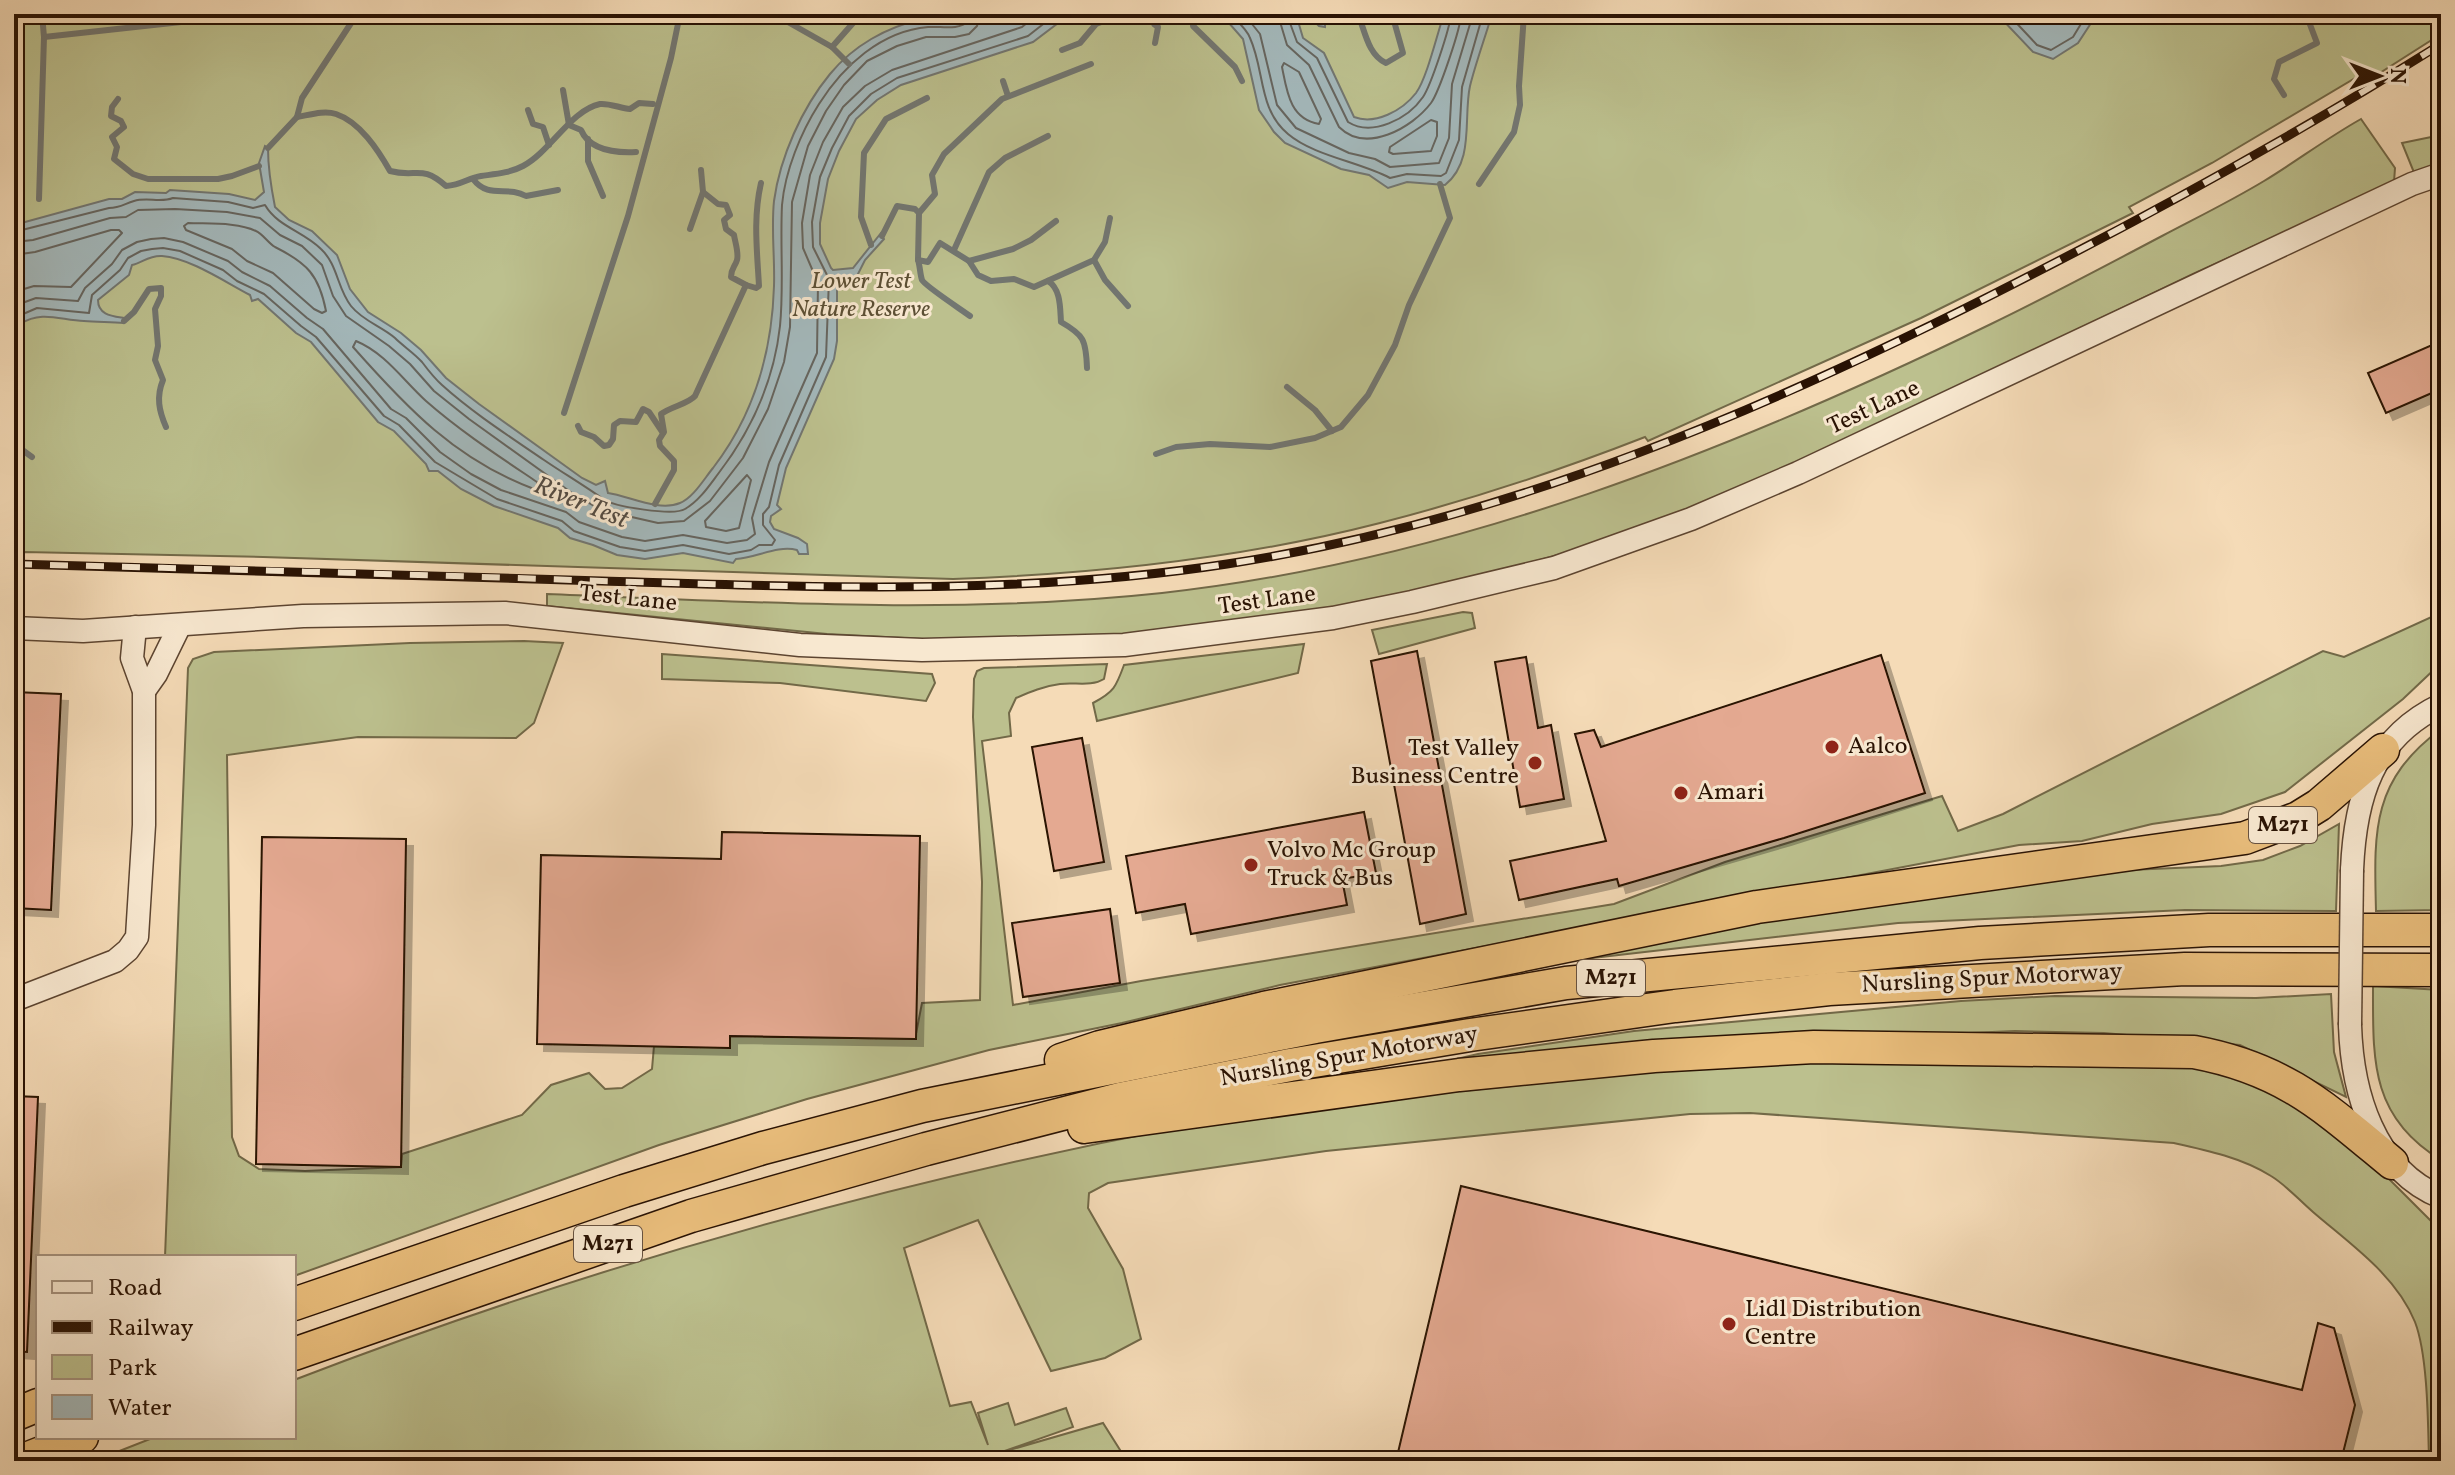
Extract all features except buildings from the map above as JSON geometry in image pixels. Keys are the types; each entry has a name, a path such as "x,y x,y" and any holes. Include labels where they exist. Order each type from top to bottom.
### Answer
{"highway":[{"name":"M271","path":"922,1106 1100,1047 1249,1011 1451,968 1757,907 2245,838 2308,812 2383,750"},
{"name":"Nursling Spur Motorway","path":"296,1303 624,1191 763,1148 922,1106 1315,1027 1566,983 1995,942 2209,930 2441,930"},
{"name":"Nursling Spur Motorway","path":"296,1353 691,1216 926,1149 1120,1099 1290,1065 1675,1006 1829,989 2185,969 2441,970"},
{"name":"M271","path":"926,1149 1459,1075 1654,1056 1814,1047 2194,1052 2233,1059 2274,1076 2313,1098 2392,1163"},
{"path":"14,1415 36,1406"},
{"path":"21,1461 77,1439"}],"street":[{"name":"Test Lane","path":"14,628 83,631 303,616 505,613 800,645 922,650 1124,645 1359,613 1554,568 1691,519 1798,473 2412,184 2441,174"},
{"path":"144,691 180,625"},
{"path":"14,1000 115,961 137,937 144,825 144,691 132,658 135,627"},
{"path":"2441,695 2433,709 2401,730 2383,750 2356,822 2352,870 2350,1025 2356,1085 2369,1121 2392,1163 2431,1193 2441,1209"}],"green space":[{"name":"Lower Test Nature Reserve","path":"14,14 2441,14 2441,34 2364,83 2357,77 2212,163 2129,207 2133,213 1921,318 1648,441 1645,437 1514,484 1327,536 1168,563 953,579 263,557 14,554"},
{"path":"2361,119 2395,168 2394,182 2193,274 1785,470 1678,515 1565,553 1410,596 1132,638 943,640 827,634 547,606 547,594 855,605 1085,600 1162,593 1270,577 1377,555 1483,527 1587,494 1690,456 1892,371 2034,303 2226,202"},
{"path":"2441,135 2441,167 2415,175 2402,143"},
{"path":"2441,607 2441,663 2403,699 2285,792 2221,814 2152,824 2082,841 2019,845 1280,985 1122,1023 989,1050 807,1099 659,1145 296,1275 296,1255 165,1255 188,668 193,659 214,652 410,643 563,643 534,723 516,738 358,737 227,755 232,1137 239,1156 259,1169 305,1171 401,1167 402,1154 522,1115 551,1085 589,1073 605,1089 622,1088 652,1069 654,1046 730,1047 730,1036 915,1039 922,1003 980,1000 982,882 973,717 974,679 977,671 984,668 1107,664 1104,679 1099,681 1054,685 1016,698 1009,713 1011,736 982,741 1013,1005 1141,981 1614,904 1725,862 1942,796 1958,831 2003,814 2323,651 2344,657 2436,615"},
{"path":"1463,612 1472,613 1475,628 1379,654 1372,630"},
{"path":"1304,644 1298,673 1097,721 1093,703 1113,688 1124,665"},
{"path":"662,654 932,674 935,683 926,701 780,683 662,679"},
{"path":"2441,729 2441,910 2376,911 2377,832 2389,788 2418,748"},
{"path":"2339,824 2336,911 2185,910 1898,923 1575,960 1672,935 2106,871 2221,866 2263,860 2300,846"},
{"path":"2373,986 2441,990 2441,1160 2400,1125 2388,1106 2376,1062"},
{"path":"2331,994 2334,1052 2346,1097 2240,1045 2104,1033 2015,1031 1946,1034 1435,1064 1478,1054 1634,1031 1961,1001 2055,996 2256,998"},
{"path":"1778,1059 2238,1069 2325,1115 2441,1231 2441,1461 2429,1461 2423,1353 2407,1305 2371,1261 2282,1184 2249,1164 2174,1143 1750,1113 1690,1114 1326,1151 1108,1183 1089,1193 1088,1208 1123,1269 1141,1339 1105,1358 1051,1371 978,1220 904,1248 950,1406 971,1402 988,1445 978,1413 1008,1403 1015,1425 1066,1408 1073,1427 999,1453 1103,1423 1127,1461 94,1461 150,1439 296,1439 296,1379 404,1339 625,1265 737,1232 964,1174 1192,1125 1192,1118"}],"water":[{"name":"River Test","path":"970,14 1070,14 1033,42 901,85 877,100 856,119 839,151 828,179 820,223 820,244 831,268 853,268 881,233 884,239 865,260 857,276 837,283 834,359 786,468 777,505 781,509 771,516 774,529 807,544 808,554 782,549 736,559 733,563 683,553 645,559 617,555 570,538 558,528 494,506 461,489 438,471 429,471 394,431 378,422 311,342 296,333 258,299 252,301 250,295 219,277 173,258 153,257 132,265 129,275 98,300 103,312 124,318 124,323 36,317 20,324 14,335 14,225 109,199 122,199 135,192 166,193 170,190 229,194 255,200 264,192 259,163 265,146 268,148 275,207 289,220 312,231 337,255 350,289 368,312 401,333 446,378 479,404 582,478 596,485 605,481 608,493 663,506 680,503 698,488 727,448 740,427 758,382 765,359 772,311 773,212 777,184 787,150 810,102 839,64 871,39 923,19 958,18"},
{"path":"1221,14 1325,14 1325,27 1319,26 1311,18 1298,21 1303,38 1324,53 1354,117 1371,119 1396,111 1416,93 1428,67 1444,14 1492,14 1470,86 1464,152 1454,175 1445,185 1407,182 1388,188 1369,175 1341,169 1285,143 1259,110 1243,39"},
{"path":"1997,14 2097,14 2078,43 2053,59 2033,52"}],"waterway":[{"path":"39,199 42,14"},
{"path":"44,37 254,14"},
{"path":"268,148 297,117 302,98 357,14"},
{"path":"564,413 628,216 680,14"},
{"path":"769,14 832,47"},
{"path":"849,64 832,47 861,14"},
{"path":"1062,50 1080,43 1096,24 1120,15 1128,18 1139,14"},
{"path":"1151,14 1158,27 1155,43"},
{"path":"1194,14 1193,26 1235,67 1242,81"},
{"path":"1358,14 1371,48 1386,63 1403,53 1392,14"},
{"path":"1479,184 1514,132 1520,105 1524,14"},
{"path":"1849,14 1865,14"},
{"path":"2284,95 2274,79 2279,62 2317,43 2306,14"},
{"path":"919,213 935,194 932,175 944,154 1002,99 1091,64"},
{"path":"1003,81 1008,96"},
{"path":"563,90 569,125 581,130 597,146 612,151 636,152"},
{"path":"871,245 861,217 864,153 886,119 927,98"},
{"path":"118,99 112,107 111,116 121,121 124,127 112,137 117,147 114,159 133,174 148,179 218,179 259,166"},
{"path":"297,117 327,112 345,118 368,138 390,171 424,173 446,186 523,166 589,108 603,104 630,109 639,103 653,104"},
{"path":"528,110 533,124 543,127 549,145"},
{"path":"954,250 989,172 1005,158 1048,136"},
{"path":"588,139 588,161 603,196"},
{"path":"701,170 703,192 718,204 726,205 730,215 724,220 726,229 734,235 738,254 731,277 746,285"},
{"path":"473,179 485,189 526,196 558,190"},
{"path":"655,504 674,470 674,461 660,446 659,440 664,432 661,414 695,396 746,285 759,286 756,221 761,183"},
{"path":"1156,454 1176,447 1210,444 1270,447 1315,438 1341,427 1368,395 1395,345 1409,305 1450,218 1440,184"},
{"path":"690,229 703,192"},
{"path":"882,236 897,206 915,209 919,213 918,260 928,262 940,243 969,261 978,275 991,281 1014,279 1034,287 1094,260 1105,242 1110,218"},
{"path":"969,261 1013,249 1056,221"},
{"path":"918,260 922,280 970,316"},
{"path":"1094,260 1105,280 1128,306"},
{"path":"1048,281 1058,294 1061,322 1082,339 1087,368"},
{"path":"124,321 149,289 161,288 155,309 158,346 155,360 163,380 159,404 166,427"},
{"path":"1287,387 1315,410 1332,431"},
{"path":"578,426 581,432 594,437 604,446 609,445 613,439 614,425 620,421 636,422 643,409 649,412 663,433"},
{"path":"14,448 32,457"}],"railway":[{"path":"14,564 915,587 1071,581 1149,574 1332,545 1436,519 1538,488 1639,453 1837,370 2134,221 2289,135 2441,44"}],"place":[{"name":"Aalco","path":"1832,747"},
{"name":"Test Valley Business Centre","path":"1535,763"},
{"name":"Amari","path":"1681,793"},
{"name":"Volvo Mc Group Truck & Bus","path":"1251,865"},
{"name":"Lidl Distribution Centre","path":"1729,1324"}]}
